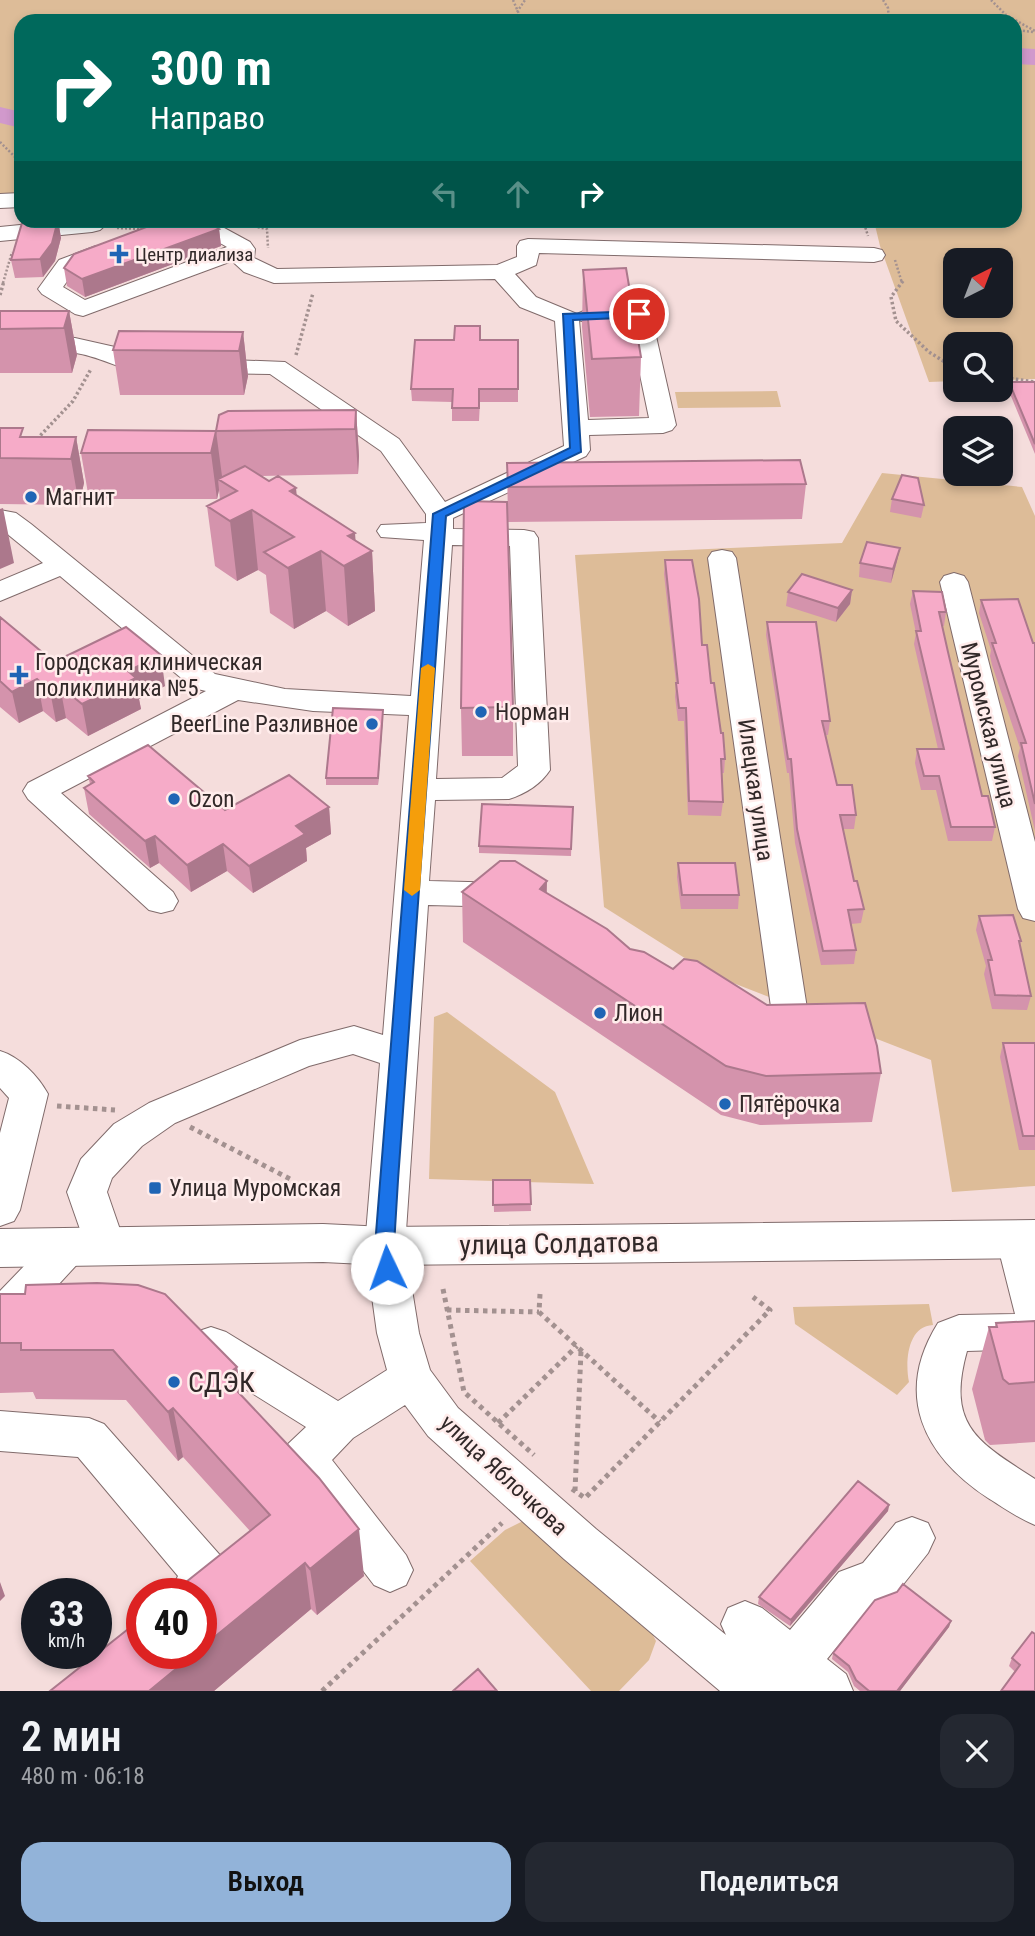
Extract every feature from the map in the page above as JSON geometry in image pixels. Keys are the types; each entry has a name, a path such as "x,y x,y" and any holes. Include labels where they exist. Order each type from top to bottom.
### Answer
{"main road":[{"name":"улица Солдатова","path":"0,1248 323,1242 385,1246 1026,1239"}],"street":[{"path":"9,233 61,228"},
{"path":"244,249 243,260 274,276 501,272 528,260 528,228"},
{"path":"156,231 215,230 244,249"},
{"path":"130,241 66,265 50,289 83,309 244,249"},
{"path":"528,246 874,255"},
{"path":"501,272 528,302 567,317 639,314 663,425 575,428"},
{"path":"439,528 576,450 567,317"},
{"path":"0,341 75,345 106,352 135,366 276,367 390,445 439,528"},
{"path":"350,445 390,445"},
{"path":"0,518 22,530 204,681 232,690 331,703 425,706"},
{"path":"391,531 439,528 524,538 534,770 509,788 419,790"},
{"name":"улица Яблочкова","path":"439,528 385,1246 398,1333 411,1378 443,1422 570,1536 768,1683"},
{"name":"Илецкая улица","path":"722,558 791,1021 747,1019 735,1012"},
{"path":"0,593 64,564"},
{"name":"Муромская улица","path":"954,582 1035,909"},
{"path":"161,901 39,792 232,690"},
{"path":"411,893 525,896 534,900"},
{"path":"0,1310 8,1310 87,1247 87,1192 95,1170 128,1135 162,1113 300,1054 354,1040 399,1055"},
{"path":"0,1065 29,1094 0,1210"},
{"path":"1026,1239 1035,1312"},
{"path":"1025,1490 958,1450 942,1423 937,1392 950,1340 959,1333 1035,1331"},
{"path":"211,1345 338,1424"},
{"path":"390,1570 303,1458 338,1424 411,1378"},
{"path":"0,1431 89,1438 210,1578"},
{"path":"745,1623 768,1683 855,1588 878,1580 912,1538"}],"path":[{"path":"505,0 513,1 517,12"},
{"path":"517,12 525,0"},
{"path":"991,0 1005,14"},
{"path":"0,142 14,156"},
{"path":"0,295 9,233"},
{"path":"874,255 894,255 903,282 891,297 896,321 929,352 943,361"},
{"path":"291,377 315,285"},
{"path":"30,447 73,401 87,373 106,352"},
{"path":"1013,379 1035,382"},
{"path":"443,1289 464,1392 539,1460"},
{"path":"539,1312 540,1294"},
{"path":"579,1348 572,1489 585,1498 770,1310 753,1297"},
{"path":"447,1310 539,1312 660,1422"},
{"path":"498,1423 579,1348"},
{"path":"322,1691 502,1522"}],"shaded area":[{"path":"0,0 1035,0 1035,379 1013,380 1013,332 943,332 943,381 929,382 876,228 1022,228 1022,14 14,14 14,194 0,195"},
{"path":"777,391 781,407 678,408 675,392"},
{"path":"882,473 943,479 943,486 1022,487 1035,516 1035,1186 952,1192 931,1060 710,974 604,907 575,555 842,543"},
{"path":"447,1012 555,1092 594,1184 429,1179 434,1017"},
{"path":"929,1304 933,1325 924,1327 913,1338 907,1365 909,1382 897,1395 795,1324 793,1307"},
{"path":"525,1520 644,1618 656,1641 649,1660 619,1691 591,1691 470,1561 505,1530"}],"building":[{"path":"21,228 56,228 52,243 40,259 11,260"},
{"path":"144,228 219,229 82,279 64,268 74,254"},
{"path":"626,268 641,357 592,359 583,270"},
{"path":"0,311 69,311 64,328 0,329"},
{"path":"455,326 480,326 480,340 518,340 518,389 479,389 479,408 452,408 453,389 411,389 415,340 454,340"},
{"path":"119,331 243,332 239,351 113,350"},
{"path":"1013,382 1035,382 1035,444 1013,392"},
{"path":"356,410 355,429 216,431 219,415 228,411"},
{"path":"0,428 23,428 20,437 76,437 71,459 0,458"},
{"path":"88,430 216,431 211,453 81,453"},
{"path":"800,460 806,484 508,487 507,463"},
{"path":"245,466 269,481 278,476 296,488 290,491 355,533 348,536 372,551 344,566 321,551 288,568 264,552 294,537 252,510 230,521 207,506 237,491 218,479"},
{"path":"902,475 918,478 924,505 892,499"},
{"path":"464,501 507,502 513,707 461,708"},
{"path":"867,542 900,548 893,569 860,563"},
{"path":"665,560 692,560 699,599 702,645 707,645 711,683 714,683 723,733 723,802 689,801 686,708 679,708"},
{"path":"802,574 852,590 838,608 788,592"},
{"path":"913,591 942,592 946,612 939,612 948,652 982,796 988,796 995,827 951,827 939,776 924,776 917,749 944,749 916,631 921,631"},
{"path":"1018,599 1035,643 1035,804 1021,743 1026,743 992,643 996,643 981,600"},
{"path":"0,617 54,662 126,627 161,655 128,671 136,678 82,704 60,686 50,691 37,679 12,692 0,681"},
{"path":"767,622 816,622 830,721 822,721 837,785 852,785 856,815 840,815 854,881 857,881 864,909 848,910 856,950 823,951 797,829 791,759 788,759"},
{"path":"333,708 383,710 378,778 326,778"},
{"path":"148,745 225,810 289,775 329,807 296,826 305,834 249,866 223,844 187,865 155,836 145,841 84,788 94,782 88,776"},
{"path":"482,804 573,807 571,849 479,846"},
{"path":"500,861 515,861 547,881 540,889 607,929 630,949 644,952 673,969 684,959 697,961 767,1005 865,1003 877,1046 881,1073 766,1076 726,1066 462,892"},
{"path":"678,863 735,863 739,895 682,895"},
{"path":"1013,915 1021,941 1031,996 995,995 988,960 992,960 979,916"},
{"path":"1003,1043 1035,1043 1035,1136 1023,1136"},
{"path":"493,1180 530,1180 531,1204 493,1205"},
{"path":"26,1285 138,1285 165,1294 237,1367 224,1377 319,1478 359,1529 310,1569 305,1563 217,1635 217,1578 191,1578 270,1515 173,1408 168,1412 113,1350 21,1350 21,1343 0,1343 0,1294 25,1294"},
{"path":"1035,1321 1035,1382 1009,1384 1003,1379 989,1327 997,1327 996,1323"},
{"path":"858,1481 889,1505 791,1620 759,1597"},
{"path":"903,1584 951,1621 897,1691 869,1691 856,1680 849,1666 833,1653 875,1600 897,1592"},
{"path":"126,1631 126,1669 176,1669 149,1691 50,1691 78,1669 112,1669 112,1642"},
{"path":"1032,1632 1035,1634 1035,1691 1001,1691 1020,1665 1012,1658"},
{"path":"478,1669 497,1691 453,1691"}],"waterway":[{"path":"1022,56 1035,57"},
{"path":"0,115 14,118"}],"slow traffic":[{"path":"412,890 428,668"}],"place":[{"name":"Центр диализа","path":"119,254"},
{"name":"Магнит","path":"31,497"},
{"name":"Городская клиническая поликлиника №5","path":"19,675"},
{"name":"Норман","path":"481,712"},
{"name":"BeerLine Разливное","path":"372,724"},
{"name":"Ozon","path":"174,799"},
{"name":"Лион","path":"600,1013"},
{"name":"Пятёрочка","path":"725,1104"},
{"name":"Улица Муромская","path":"155,1188"},
{"name":"СДЭК","path":"174,1382"}],"route":[{"path":"387,1268 385,1246 389,1180 440,514 576,450 567,317 639,314"}]}
